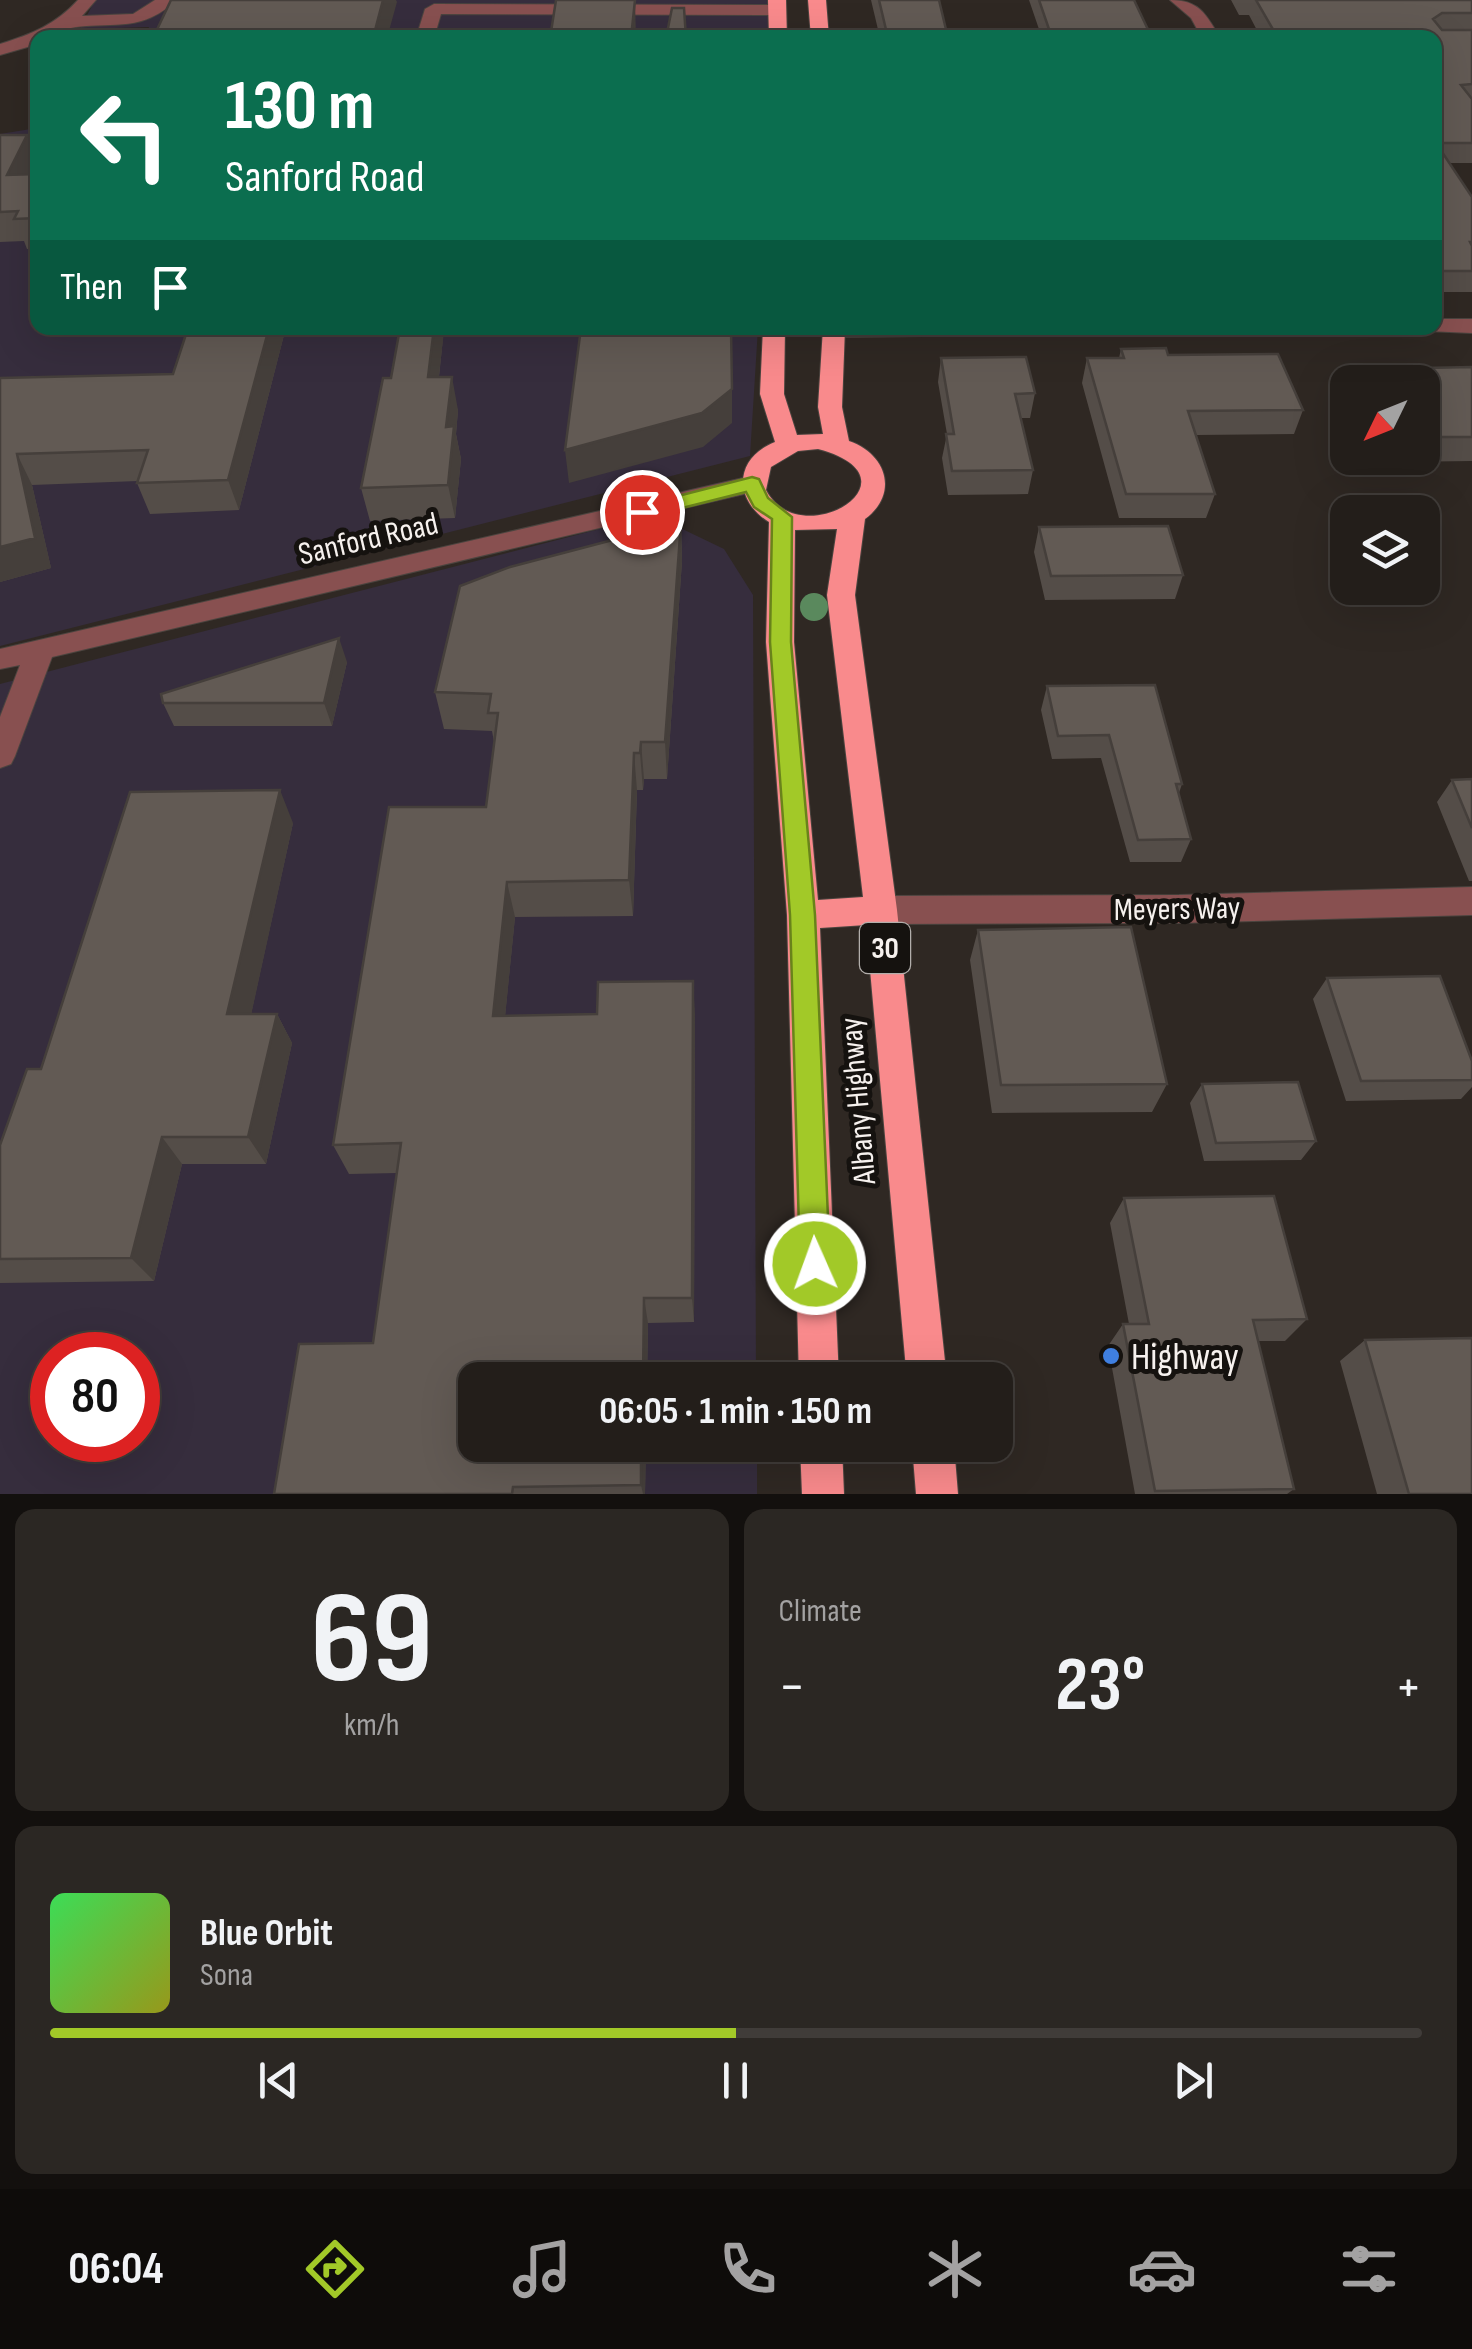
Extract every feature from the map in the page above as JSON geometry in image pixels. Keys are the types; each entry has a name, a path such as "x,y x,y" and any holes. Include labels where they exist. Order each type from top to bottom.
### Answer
{"highway":[{"path":"817,0 819,30"},
{"path":"777,5 778,30"},
{"path":"774,335 772,394 788,444"},
{"path":"834,335 830,407 836,444 788,444 758,462 752,484 760,502 782,517 817,524 852,516"},
{"name":"30","path":"836,444 863,458 876,478 872,500 852,516"},
{"name":"Albany Highway","path":"852,516 841,595 882,910 924,1362"},
{"name":"Albany Highway","path":"782,517 780,642 803,915 818,1362"},
{"path":"803,915 882,910"},
{"path":"822,1462 823,1494"},
{"path":"935,1462 938,1494"}],"street":[{"path":"52,30 66,22 86,0"},
{"path":"66,22 137,19 168,0"},
{"path":"1180,0 1198,15 1206,30"},
{"path":"427,30 434,9 507,16 777,5"},
{"path":"0,50 30,40"},
{"path":"1442,326 1472,326"},
{"name":"Sanford Road","path":"0,659 752,484"},
{"path":"0,756 41,648"},
{"name":"Meyers Way","path":"882,910 1180,909 1472,901"}],"shaded area":[{"path":"95,0 779,0 777,30 80,29"},
{"path":"30,129 30,335 758,335 750,456 0,646 0,134"},
{"path":"672,524 724,549 753,595 756,1362 458,1362 458,1462 757,1462 757,1494 0,1494 0,684 615,525"}],"building":[{"path":"171,0 383,0 375,30 157,30"},
{"path":"556,0 635,0 632,30 551,30"},
{"path":"879,0 939,0 946,30 886,30"},
{"path":"1039,0 1134,0 1148,30 1049,30"},
{"path":"1256,0 1472,0 1472,13 1442,13 1433,19 1442,30 1273,30"},
{"path":"672,8 684,8 685,30 668,30"},
{"path":"1442,30 1472,30 1472,84 1461,85 1472,99 1472,143 1442,143"},
{"path":"0,135 27,135 7,175 30,174 30,218 14,219 18,211 0,212"},
{"path":"1442,152 1472,197 1472,271 1443,271"},
{"path":"186,335 267,335 228,480 137,483 148,450 17,454 35,538 0,547 0,378 173,374"},
{"path":"399,335 433,335 428,377 452,377 446,427 454,426 448,485 361,488 383,378 391,378"},
{"path":"580,335 731,335 732,389 702,413 565,450"},
{"path":"1166,348 1168,355 1278,354 1303,410 1188,411 1215,494 1126,494 1087,358 1124,358 1121,349"},
{"path":"1026,357 1035,393 1015,394 1033,470 952,471 946,434 954,434 941,358"},
{"path":"1472,367 1472,437 1440,437 1440,368"},
{"path":"681,522 665,742 641,742 640,753 634,753 629,880 507,882 493,1016 597,1014 598,982 693,981 692,1298 644,1298 643,1362 458,1362 458,1462 641,1462 641,1485 513,1487 512,1494 274,1494 299,1344 373,1343 401,1143 333,1145 389,807 486,807 498,713 488,713 491,694 435,692 460,586 510,567"},
{"path":"1168,526 1183,575 1051,576 1039,527"},
{"path":"339,638 324,703 163,703 161,694"},
{"path":"1155,685 1182,784 1176,784 1191,839 1138,840 1109,735 1058,736 1047,686"},
{"path":"1472,779 1472,828 1452,780"},
{"path":"280,790 227,1014 277,1014 248,1137 162,1137 131,1258 0,1259 0,1145 27,1069 41,1069 130,792"},
{"path":"1131,927 1167,1084 1001,1085 978,930"},
{"path":"1440,976 1472,1061 1472,1080 1361,1081 1327,978"},
{"path":"1298,1082 1316,1141 1216,1143 1202,1084"},
{"path":"1274,1196 1307,1319 1253,1320 1294,1489 1155,1491 1123,1324 1149,1324 1124,1198"},
{"path":"1472,1338 1472,1494 1409,1494 1365,1340"}],"place":[{"name":"Highway","path":"1111,1356"}],"route":[{"path":"642,512 752,484 760,502 782,517 780,642 803,915 815,1264"}]}
